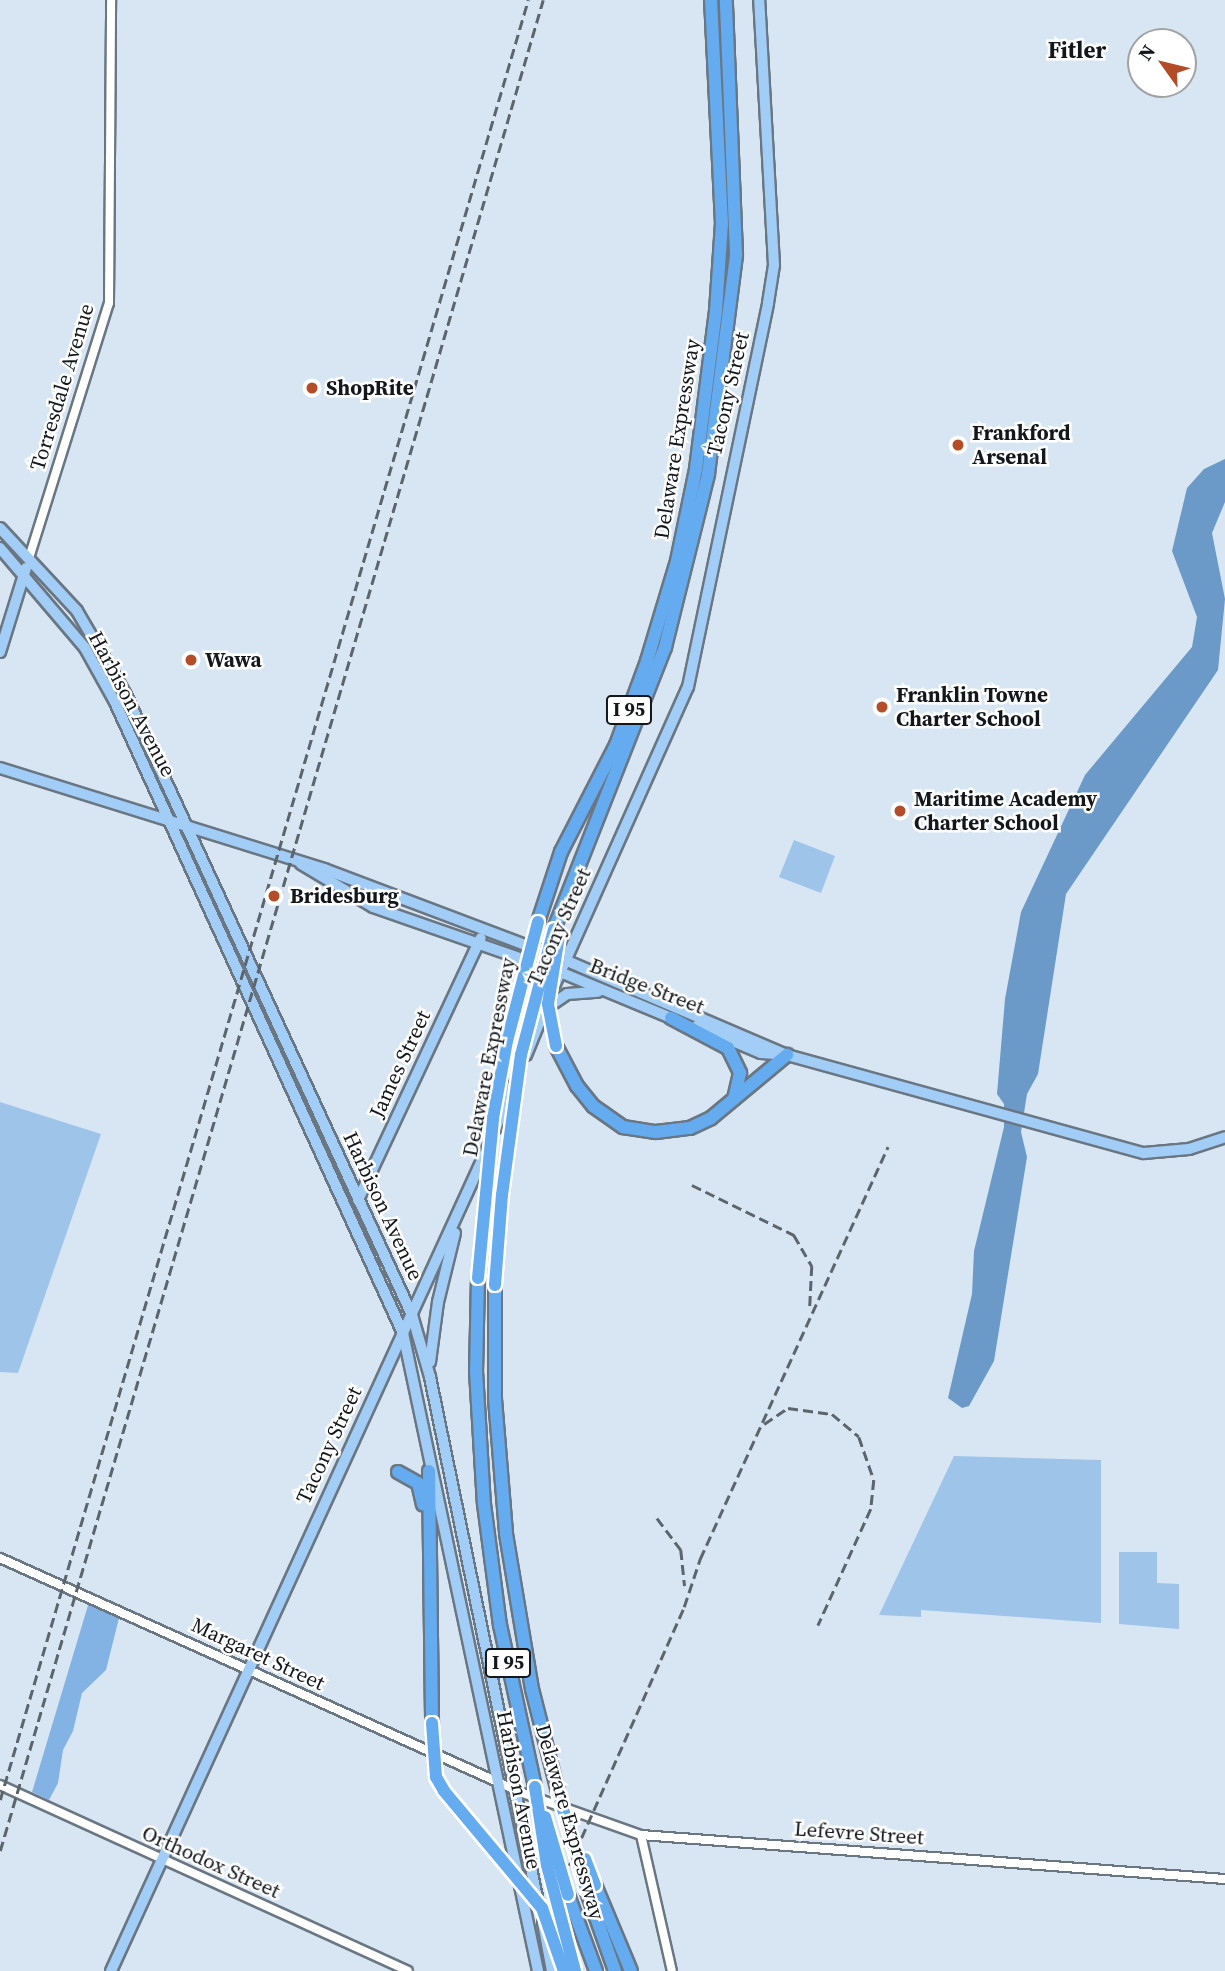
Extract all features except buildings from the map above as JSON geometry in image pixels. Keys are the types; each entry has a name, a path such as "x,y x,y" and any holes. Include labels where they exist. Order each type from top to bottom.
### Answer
{"highway":[{"name":"Delaware Expressway","path":"615,1971 558,1792 532,1689 510,1572 495,1399 495,1284 502,1195 521,1055 584,850 665,647 702,471 736,254 730,98 722,73 711,0"},
{"name":"Delaware Expressway","path":"702,471 722,224 716,103 722,73 726,0"},
{"name":"Delaware Expressway","path":"596,1971 568,1895 535,1787 500,1625 484,1504 477,1416 478,1278 494,1118 507,1041 538,922 561,852 615,745 647,661 698,490"},
{"path":"558,929 548,1004 556,1046 577,1086 593,1106 623,1126 656,1132 690,1128 731,1102 787,1055"},
{"path":"671,1018 716,1039 736,1059 740,1081 731,1102"},
{"path":"429,1471 432,1723 436,1777 456,1808 542,1908 564,1971"},
{"path":"398,1472 414,1479 422,1490 429,1548"},
{"path":"535,1787 547,1865 575,1971"},
{"path":"590,1887 631,1971"}],"main road":[{"name":"Tacony Street","path":"111,1971 247,1667 462,1209 565,960 688,687 773,281 759,0"},
{"name":"Harbison Avenue","path":"0,528 77,611 105,655 412,1315 430,1377 552,1971"},
{"name":"Harbison Avenue","path":"0,548 24,572 85,648 170,820 268,1042 352,1213 403,1333 429,1471 500,1783 528,1939 538,1971"},
{"name":"Torresdale Avenue","path":"0,652 29,558"},
{"name":"Bridge Street","path":"0,768 324,869 484,932 565,960 787,1055 1144,1153 1189,1149 1225,1137"},
{"name":"Bridge Street","path":"301,864 373,907 560,972 761,1053 787,1055"},
{"name":"James Street","path":"352,1213 484,932"},
{"path":"545,1009 572,993 616,996"},
{"path":"430,1377 438,1302 462,1209"}],"street":[{"name":"Torresdale Avenue","path":"29,558 109,303 111,0"},
{"name":"Margaret Street","path":"0,1558 500,1783"},
{"name":"Lefevre Street","path":"500,1783 641,1835 1225,1879"},
{"name":"Orthodox Street","path":"0,1785 408,1971"},
{"path":"641,1835 672,1971"}],"shaded area":[{"path":"1225,459 1225,502 1212,533 1225,599 1218,670 1066,894 1038,1074 1027,1094 1021,1132 1027,1157 994,1361 969,1406 962,1408 948,1398 972,1294 974,1251 1004,1127 1004,1104 997,1094 1005,999 1021,912 1085,775 1192,647 1197,617 1172,551 1187,488 1204,469"},
{"path":"794,840 835,856 821,893 779,877"},
{"path":"0,1102 101,1134 18,1373 0,1372"},
{"path":"954,1456 1101,1460 1101,1623 921,1610 921,1617 879,1615"},
{"path":"1119,1552 1157,1552 1157,1583 1179,1584 1179,1629 1119,1624"},
{"path":"89,1602 120,1614 106,1670 82,1693 73,1731 63,1750 58,1783 49,1800 32,1792"}],"railway":[{"path":"0,1800 528,0"},
{"path":"0,1851 543,0"},
{"path":"561,1971 556,1916 563,1879 684,1607 700,1559 888,1147"},
{"path":"692,1185 794,1235 812,1266 810,1306"},
{"path":"764,1424 788,1408 832,1414 859,1437 874,1480 871,1509 818,1626"},
{"path":"657,1518 681,1550 685,1586"}],"place":[{"name":"ShopRite","path":"312,388"},
{"name":"Frankford Arsenal","path":"958,445"},
{"name":"Wawa","path":"191,660"},
{"name":"Franklin Towne Charter School","path":"882,707"},
{"name":"Maritime Academy Charter School","path":"900,811"},
{"name":"Bridesburg","path":"274,896"}],"district":[{"name":"Fitler","path":"1077,50"}]}
